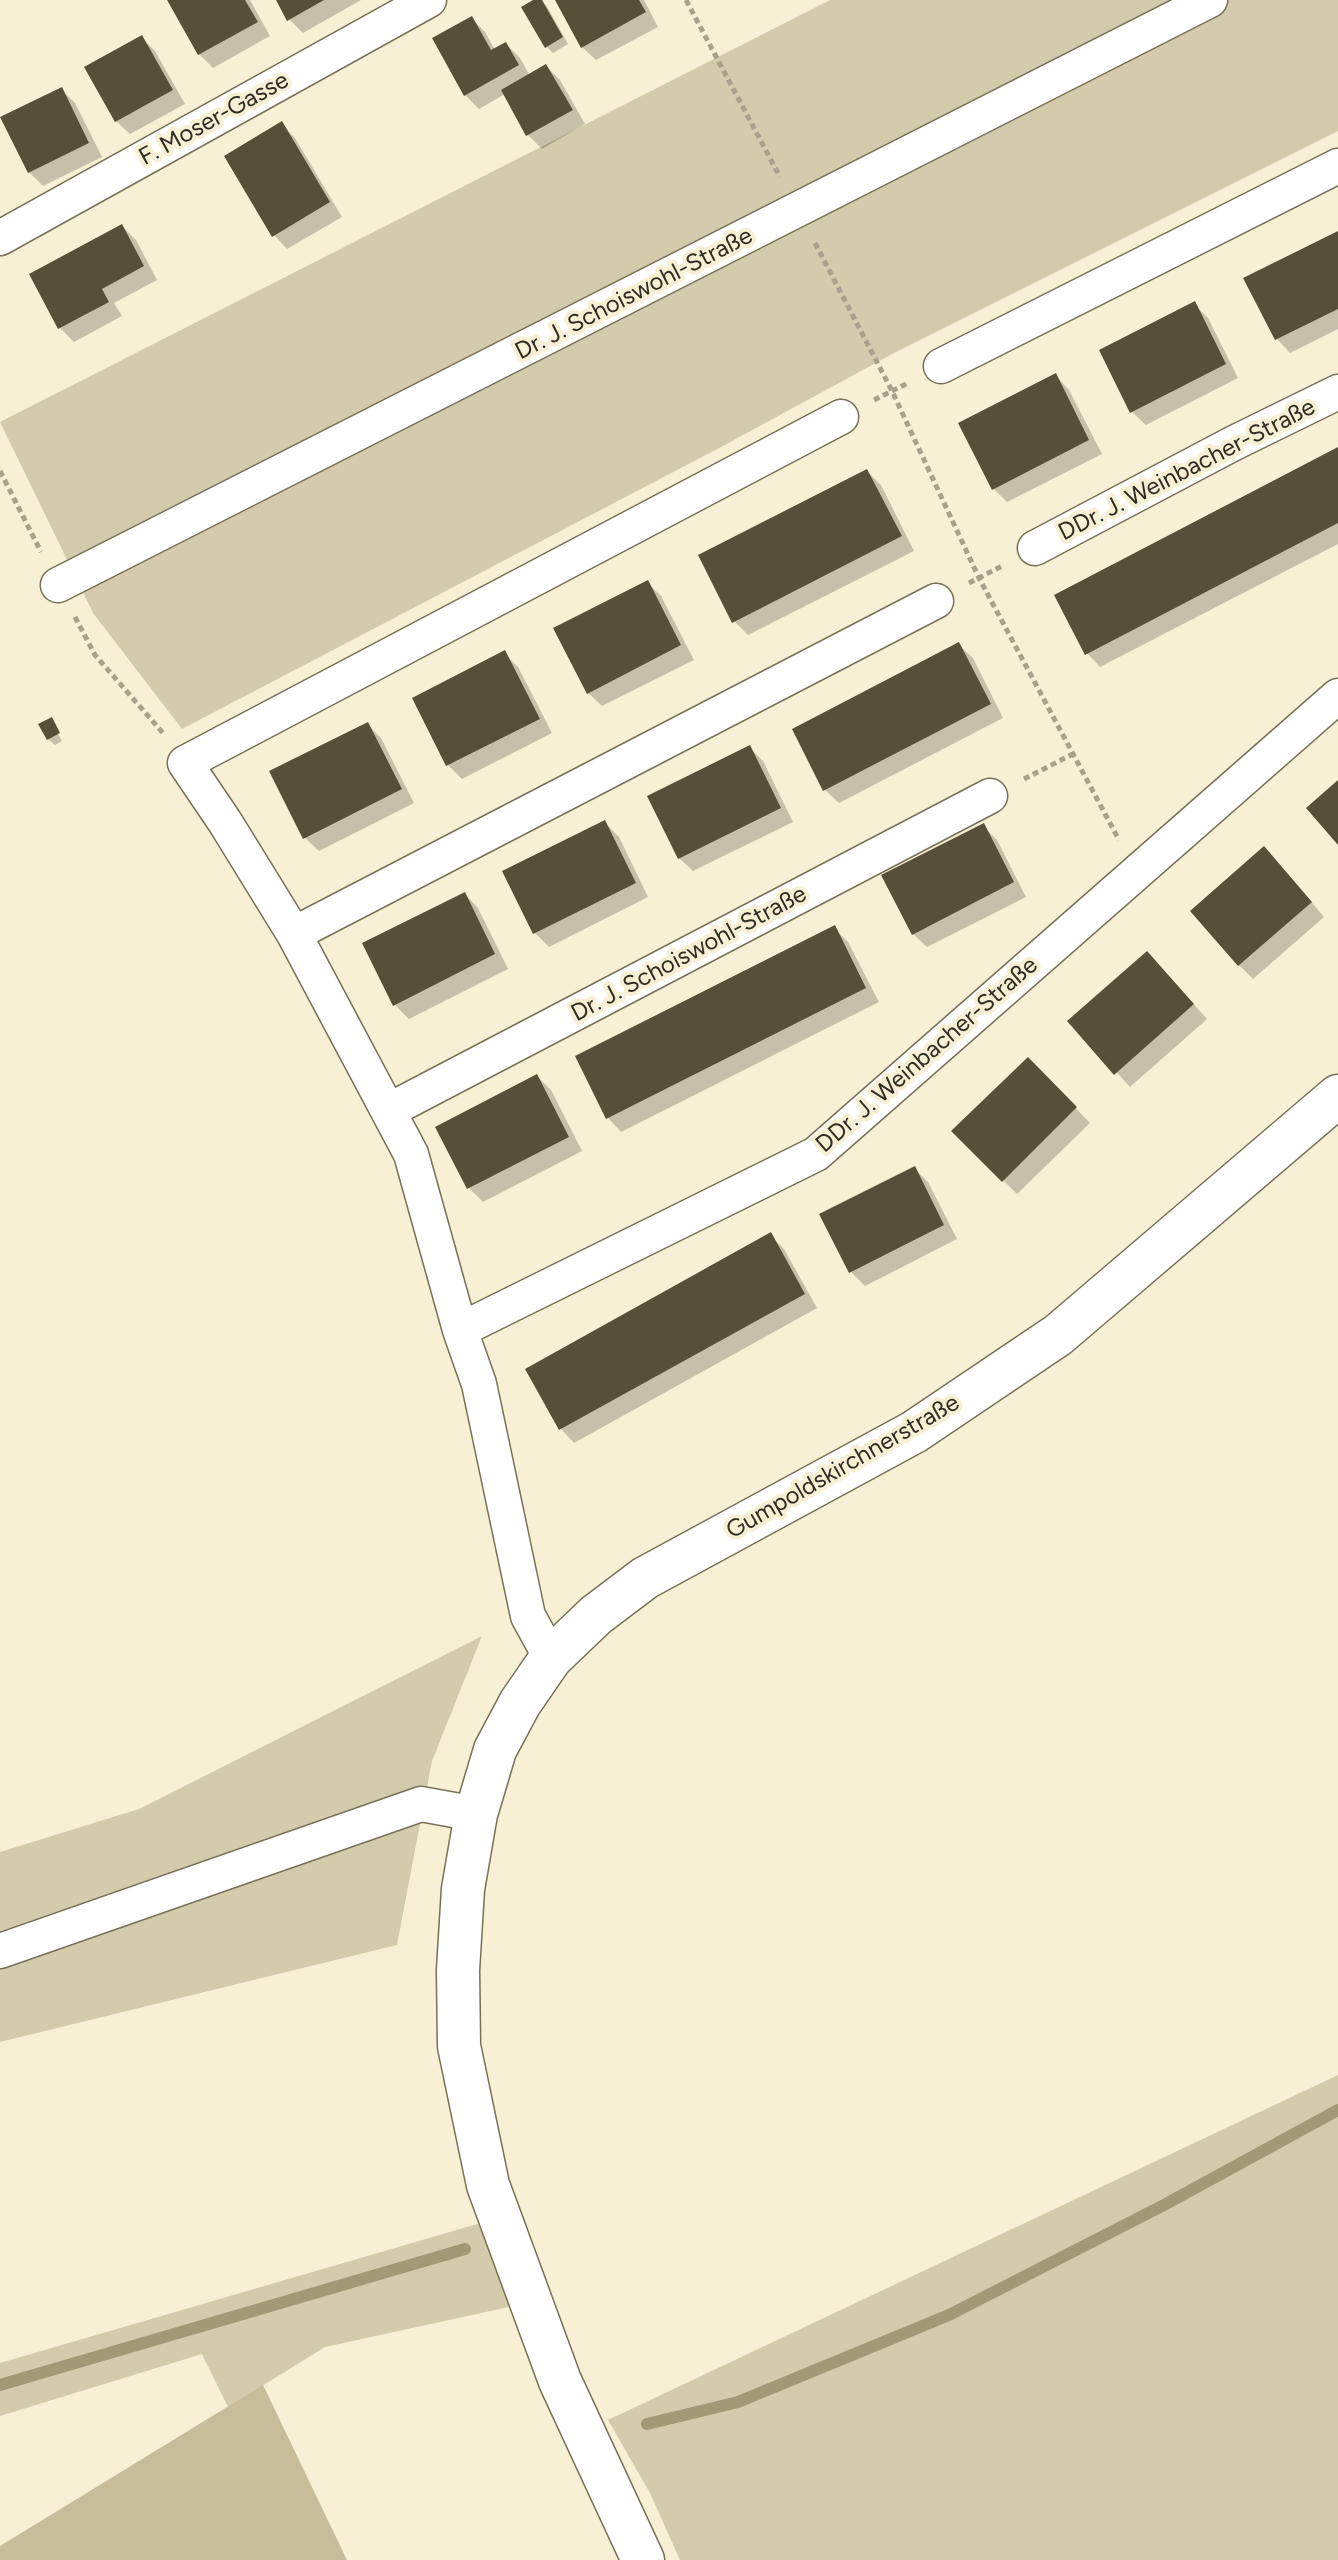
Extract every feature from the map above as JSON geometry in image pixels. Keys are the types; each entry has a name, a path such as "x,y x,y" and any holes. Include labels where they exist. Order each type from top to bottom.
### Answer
{"street":[{"name":"F. Moser-Gasse","path":"0,238 429,0"},
{"name":"Dr. J. Schoiswohl-Straße","path":"58,585 1210,0"},
{"path":"941,366 1338,166"},
{"name":"DDr. J. Weinbacher-Straße","path":"1035,548 1338,392"},
{"path":"551,1658 528,1616 479,1384 460,1330 411,1154 294,934 185,763 841,417"},
{"path":"294,934 936,601"},
{"name":"DDr. J. Weinbacher-Straße","path":"460,1330 816,1154 1338,696"},
{"name":"Dr. J. Schoiswohl-Straße","path":"388,1111 990,796"},
{"name":"Gumpoldskirchnerstraße","path":"643,2560 560,2381 488,2185 459,2046 458,1970 463,1889 476,1814 495,1750 520,1703 551,1658 596,1615 645,1578 914,1432 1058,1335 1338,1096"},
{"path":"0,1951 421,1804 476,1814"}],"path":[{"path":"686,0 708,41"},
{"path":"841,417 941,366"},
{"path":"892,391 979,578 1136,872"},
{"path":"0,471 95,655 159,727 185,763"},
{"path":"990,796 1073,754"}],"shaded area":[{"path":"830,0 1338,0 1338,131 896,352 182,729 93,613 0,422"},
{"path":"482,1636 432,1761 397,1945 0,2042 0,1852 139,1809"},
{"path":"1338,2075 1338,2560 680,2560 650,2493 608,2420"},
{"path":"484,2222 518,2305 325,2347 228,2407 202,2354 0,2416 0,2363"},
{"path":"263,2385 347,2560 0,2560 0,2546"}],"building":[{"path":"167,0 245,0 258,22 198,55"},
{"path":"276,0 324,0 287,21"},
{"path":"533,0 542,0 563,37 545,48 521,7"},
{"path":"555,0 639,0 646,12 581,48"},
{"path":"472,16 491,50 506,42 519,65 464,96 432,38"},
{"path":"142,35 173,90 115,122 84,67"},
{"path":"546,64 573,110 526,136 501,90"},
{"path":"62,87 89,143 28,173 0,117"},
{"path":"282,121 330,202 272,237 224,156"},
{"path":"122,224 144,266 102,289 109,302 58,329 29,274"},
{"path":"1338,231 1338,309 1275,340 1243,278"},
{"path":"1195,301 1226,364 1130,413 1099,350"},
{"path":"1056,373 1089,440 992,490 958,423"},
{"path":"1338,447 1338,523 1085,655 1054,595"},
{"path":"867,469 902,536 732,623 698,555"},
{"path":"648,580 681,645 587,694 553,628"},
{"path":"959,642 991,704 823,791 792,729"},
{"path":"505,650 540,719 446,766 412,698"},
{"path":"52,717 60,733 47,740 38,724"},
{"path":"368,722 402,789 303,839 269,771"},
{"path":"750,745 781,808 678,859 647,796"},
{"path":"1338,780 1338,845 1306,808"},
{"path":"605,820 636,883 533,934 502,871"},
{"path":"984,823 1014,882 912,935 881,875"},
{"path":"1264,846 1312,902 1238,966 1190,911"},
{"path":"465,892 495,954 393,1006 362,943"},
{"path":"835,925 866,988 606,1119 575,1056"},
{"path":"1147,951 1194,1004 1114,1075 1067,1021"},
{"path":"1028,1057 1077,1107 1002,1182 951,1131"},
{"path":"537,1074 569,1137 467,1189 435,1127"},
{"path":"915,1166 944,1225 849,1273 819,1214"},
{"path":"771,1232 805,1294 559,1430 525,1369"}],"waterway":[{"path":"647,2424 738,2402 949,2315 1164,2205 1338,2110"},
{"path":"0,2385 465,2249"}]}
